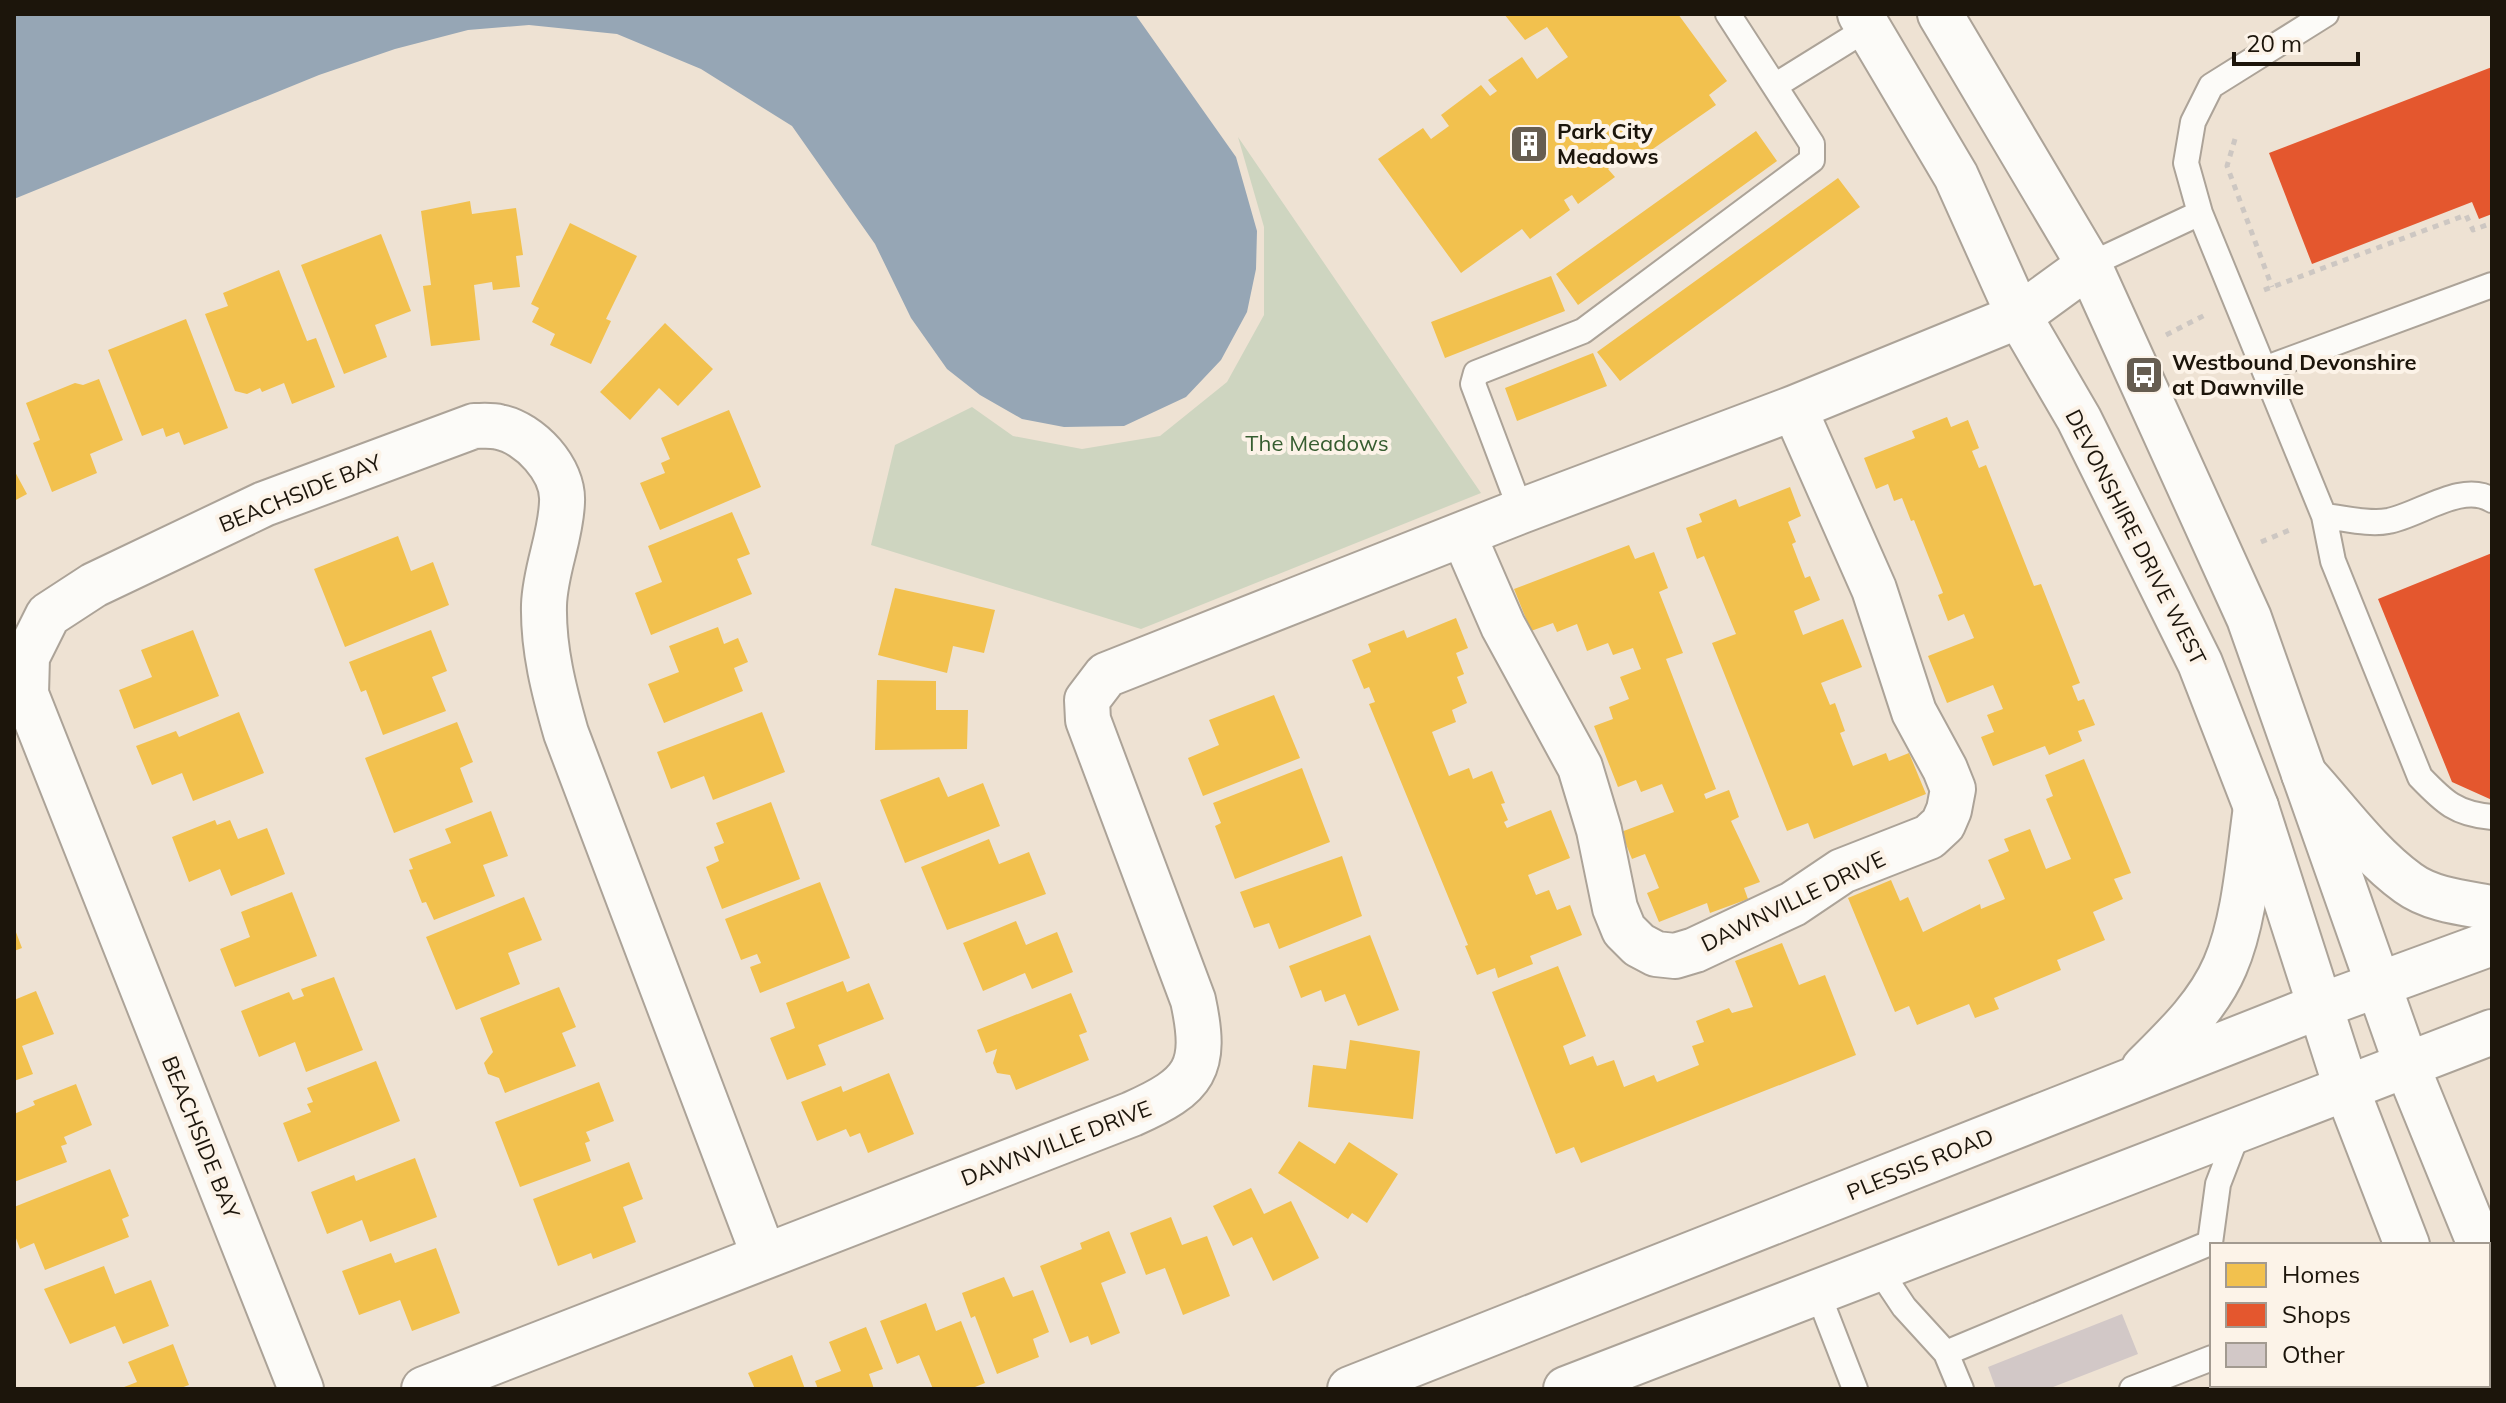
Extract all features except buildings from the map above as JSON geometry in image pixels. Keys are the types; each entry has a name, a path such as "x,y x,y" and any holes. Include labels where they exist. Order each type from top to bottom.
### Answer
{"street":[{"path":"1940,14 2089,265 2249,618 2382,985 2407,1066 2479,1243"},
{"name":"DEVONSHIRE DRIVE WEST","path":"1864,21 1956,176 2019,316 2079,419 2200,663 2256,807 2347,1090 2406,1243"},
{"name":"DAWNVILLE DRIVE","path":"424,1389 1132,1114 1166,1099 1194,1073 1201,1038 1193,1000 1095,747 1087,700 1106,675 1137,660 1794,408 2019,316 2089,265"},
{"name":"DAWNVILLE DRIVE","path":"1463,534 1503,626 1580,767 1599,830 1615,908 1624,930 1639,945 1656,954 1675,956 1695,950 1793,904 1842,871 1929,837 1943,824 1953,789 1914,712 1874,589 1794,408"},
{"name":"BEACHSIDE BAY","path":"301,1389 26,694 27,657 48,615 94,585 264,504 474,426 501,427 528,441 547,460 559,481 563,501 546,577 544,608 550,675 566,733 764,1256"},
{"path":"2304,774 2368,846 2410,885 2451,901 2492,908"},
{"path":"2133,1080 2189,1023 2225,966 2242,899 2256,807"},
{"name":"PLESSIS ROAD","path":"1350,1389 2320,1006 2492,943"},
{"path":"1566,1389 2492,1032"}],"lane":[{"path":"1521,511 1472,378 1476,373 1583,331 1809,163 1814,155 1812,144 1728,14"},
{"path":"2326,14 2211,86 2193,122 2186,163 2200,213 2324,516 2333,561 2420,777 2443,800 2466,815 2492,817"},
{"path":"1776,85 1864,21"},
{"path":"2089,265 2200,213"},
{"path":"2264,369 2492,285"},
{"path":"2324,516 2387,522 2455,498 2484,495 2492,500"},
{"path":"2211,1243 2218,1184 2238,1132"},
{"path":"1946,1353 2210,1245"},
{"path":"1878,1268 1904,1307 1946,1353 1961,1389"},
{"path":"1817,1291 1855,1389"},
{"path":"2132,1389 2210,1359"}],"path":[{"path":"2235,139 2227,166 2272,287"},
{"path":"2155,341 2236,300 2466,215 2473,230 2492,223"},
{"path":"2253,545 2324,516"}],"green space":[{"name":"The Meadows","path":"1238,137 1481,493 1141,629 871,545 895,445 972,407 1013,436 1082,449 1160,436 1227,382 1264,315 1264,227"}],"water":[{"path":"14,14 1135,14 1236,157 1257,231 1256,269 1247,312 1221,360 1186,397 1124,426 1064,427 1022,419 980,395 947,369 911,318 875,244 792,126 701,69 617,34 529,25 468,30 395,49 319,75 14,199"}],"place":[{"name":"Park City Meadows","path":"1529,144"},
{"name":"Westbound Devonshire at Dawnville","path":"2144,375"}]}
